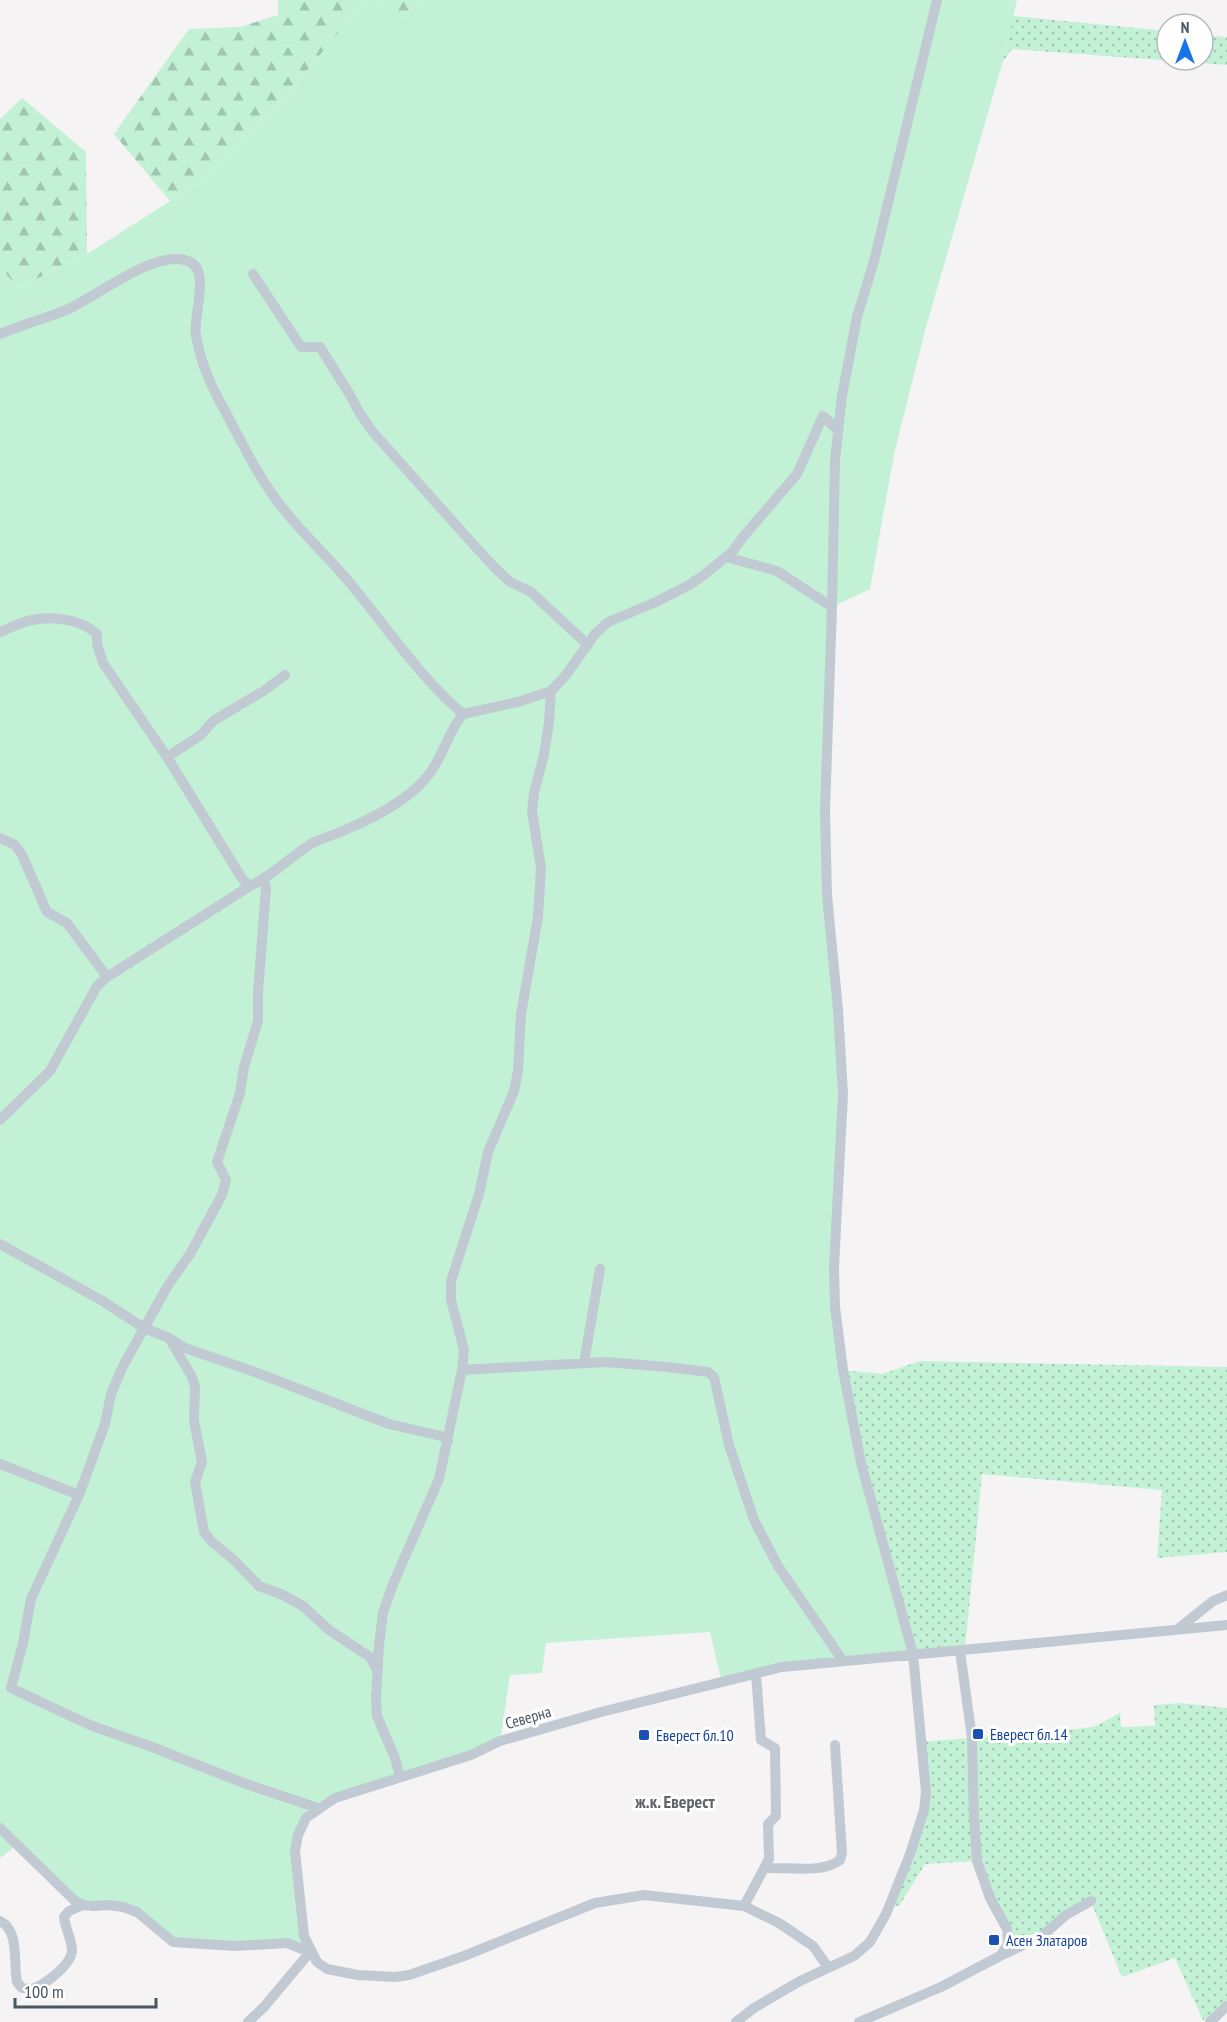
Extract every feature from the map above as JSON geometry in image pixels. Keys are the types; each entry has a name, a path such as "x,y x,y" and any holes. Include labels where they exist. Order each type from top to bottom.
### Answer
{"street":[{"path":"736,2022 754,2008 800,1981 854,1956 870,1942 878,1930 910,1854 924,1810 925,1783 913,1654 883,1547 854,1428 843,1370 835,1307 834,1267 843,1094 825,854 835,460 842,396 857,317 876,251 937,0"},
{"path":"0,334 66,310 133,272 157,262 189,261 200,271 201,281 195,333 200,356 209,382 249,456 281,506 350,582 422,673 463,714"},
{"path":"253,274 302,347 320,347 372,431 462,532 510,582 531,592 588,645"},
{"path":"400,1777 377,1716 377,1671 384,1613 393,1584 439,1479 462,1371 464,1350 451,1300 451,1281 479,1194 489,1152 514,1091 518,1071 521,1014 538,917 541,868 532,811 534,793 544,755 551,692 595,634 608,622 689,585 730,554 797,474 823,416 838,430"},
{"path":"730,554 743,561 777,571 832,606"},
{"path":"0,632 31,620 63,618 89,627 97,634 97,644 103,663 167,757 243,880 250,885"},
{"path":"167,757 201,735 213,721 265,690 285,675"},
{"path":"0,1120 50,1071 97,986 107,976 250,885 264,879 312,843 369,818 415,790 428,777 450,733 463,714 551,692"},
{"path":"0,838 15,846 22,855 47,912 67,923 107,976"},
{"path":"264,879 266,888 258,1021 244,1067 240,1093 217,1162 226,1180 222,1195 190,1254 166,1287 123,1366 111,1394 105,1424 79,1494 31,1599 23,1643 11,1688 90,1725 246,1784 318,1808"},
{"path":"0,1244 101,1300 144,1328 169,1338 185,1348 255,1372 389,1424 441,1436 448,1441"},
{"path":"584,1363 600,1269"},
{"path":"169,1338 195,1386 194,1421 202,1462 195,1482 204,1532 259,1586 303,1606 329,1630 370,1657 377,1671"},
{"path":"462,1371 605,1362 708,1372 714,1377 729,1445 754,1521 778,1566 843,1661"},
{"path":"0,1464 79,1494"},
{"path":"1178,1629 1213,1601 1227,1595"},
{"name":"Северна","path":"310,1952 304,1936 295,1851 298,1835 306,1818 335,1798 471,1755 500,1741 601,1712 782,1667 1227,1625"},
{"path":"960,1651 972,1738 977,1861 990,1898 1007,1929 1008,1944 1000,1956"},
{"path":"744,1906 769,1859 768,1824 776,1816 775,1748 761,1740 756,1674"},
{"path":"765,1868 828,1867 840,1860 842,1853 836,1745"},
{"path":"0,1828 75,1900 84,1905 123,1907 137,1912 173,1942 235,1946 287,1943 310,1952 317,1962 327,1969 358,1975 395,1977 408,1975 464,1956 594,1903 644,1894 744,1906 779,1923 813,1947 828,1967"},
{"path":"865,2021 941,1987 1042,1936 1066,1915 1091,1901"},
{"path":"0,1921 6,1924 12,1933 16,1982 22,1988 31,1989 62,1969 70,1959 72,1950 64,1928 64,1917 69,1911 84,1905"},
{"path":"248,2022 264,2007 310,1952"},
{"path":"1210,2022 1227,2006"}],"green space":[{"path":"278,0 365,0 289,93 211,175 170,201 114,134 189,29 240,27 278,15"},
{"path":"365,0 374,0 407,18 420,0 1017,0 1003,61 926,327 894,454 870,589 832,607 825,811 843,1094 834,1267 843,1370 913,1654 782,1667 722,1683 710,1632 546,1643 542,1673 510,1675 500,1741 316,1810 298,1835 310,1952 287,1943 173,1942 137,1912 84,1905 17,1845 0,1858 0,267 18,288 87,254 211,175 289,93"},
{"path":"374,0 420,0 407,18"},
{"path":"1013,16 1155,30 1155,60 1012,49 1003,61"},
{"path":"1215,36 1227,37 1227,65 1215,64"},
{"path":"22,98 86,152 87,254 18,288 0,267 0,119"},
{"path":"920,1361 1227,1367 1227,1552 1157,1558 1162,1490 982,1474 965,1650 913,1654 843,1370 882,1374"},
{"path":"1181,1703 1227,1708 1227,2006 1203,2020 1175,1958 1122,1977 1091,1902 1054,1926 1008,1944 977,1861 925,1864 899,1906 890,1904 924,1810 921,1742 1078,1729 1096,1726 1120,1713 1121,1727 1155,1726 1154,1705"}],"place":[{"name":"Еверест бл.14","path":"978,1734"},
{"name":"Еверест бл.10","path":"644,1735"},
{"name":"Асен Златаров","path":"994,1940"}],"district":[{"name":"ж.к. Еверест","path":"675,1801"}]}
